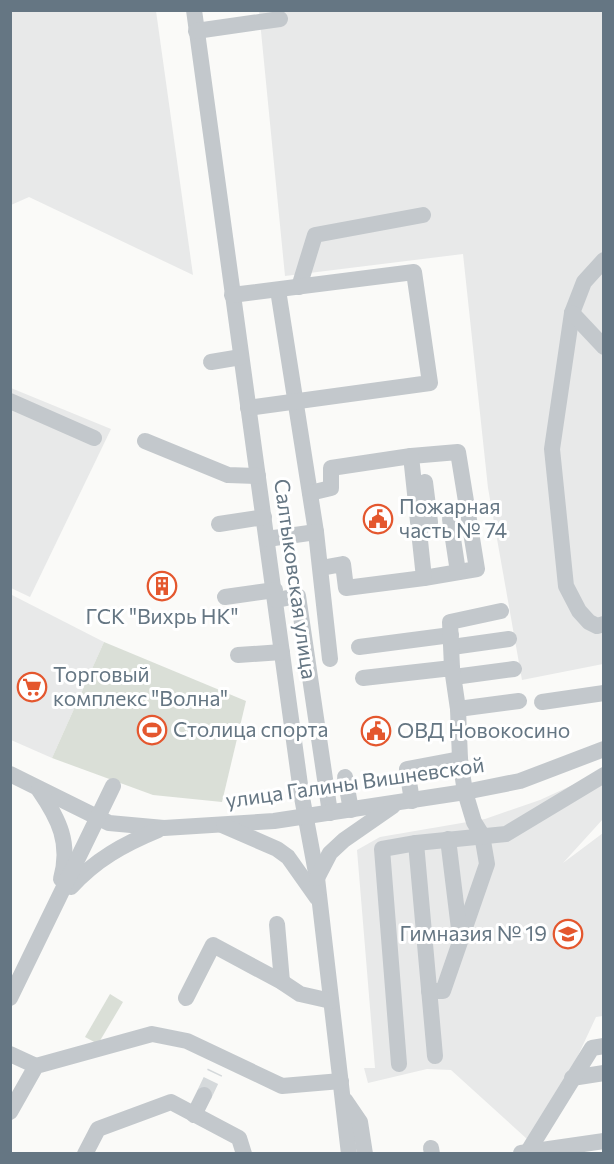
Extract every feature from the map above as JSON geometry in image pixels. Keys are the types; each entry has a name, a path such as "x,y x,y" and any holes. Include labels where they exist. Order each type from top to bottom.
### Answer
{"street":[{"name":"Салтыковская улица","path":"194,10 282,652 317,878 349,1154"},
{"path":"196,31 280,19"},
{"path":"298,286 315,235 423,215"},
{"path":"601,628 589,622 579,611 566,586 552,449 572,313 584,282 603,260"},
{"path":"232,295 414,272 430,383 296,404 248,408"},
{"path":"278,290 316,532 330,659"},
{"path":"572,313 603,347"},
{"path":"211,362 241,357"},
{"path":"10,401 94,438"},
{"path":"145,441 228,475 258,476"},
{"path":"310,493 331,488 331,468 458,452 477,569 346,588 343,564 321,568"},
{"path":"416,456 430,522 418,528 424,578"},
{"path":"219,524 264,517"},
{"path":"450,519 458,572"},
{"path":"267,539 316,532"},
{"path":"225,597 298,596 330,813"},
{"path":"429,991 443,991 488,864 482,836 474,822 465,792 460,759 450,622 501,611"},
{"path":"359,647 509,639"},
{"path":"238,655 282,652"},
{"path":"363,678 514,669"},
{"path":"542,702 603,693"},
{"path":"458,709 519,701"},
{"name":"улица Галины Вишневской","path":"15,777 99,820 119,826 164,828 306,817 465,792 520,781 603,749"},
{"path":"317,878 330,853 344,840 405,802 407,769 460,759"},
{"path":"15,777 28,764"},
{"path":"399,1064 382,849 448,839 506,834 603,775"},
{"path":"345,777 351,810"},
{"path":"10,998 99,820 113,786"},
{"path":"38,788 58,821 66,851 54,906"},
{"path":"221,825 277,849 288,857 320,902"},
{"path":"54,906 95,863 130,841 164,828"},
{"path":"448,839 460,940"},
{"path":"416,843 435,1056"},
{"path":"277,924 282,982"},
{"path":"186,998 213,945 300,994 331,1001"},
{"path":"10,1054 36,1066 152,1034 187,1041 219,1065 282,1086 342,1089 360,1122 365,1154"},
{"path":"524,1153 592,1048 603,1046"},
{"path":"10,1112 36,1066"},
{"path":"572,1078 603,1073"},
{"path":"195,1114 204,1095"},
{"path":"85,1154 98,1129 171,1102 239,1138 244,1154"},
{"path":"524,1153 603,1141"}],"shaded area":[{"path":"11,10 156,11 193,275 29,197 11,205"},
{"path":"259,11 603,11 603,664 522,680 488,488 463,254 285,276"},
{"path":"11,388 111,429 30,597 11,588"},
{"path":"10,594 104,642 52,758 11,740"},
{"name":"Столица спорта","path":"104,642 246,701 222,802 153,795 52,758"},
{"path":"603,771 603,819 563,863 603,833 603,1016 596,1017 568,1077 527,1139 451,1070 427,1069 368,1083 364,1068 375,1068 357,850 380,837 485,819 540,800"},
{"path":"110,994 123,1002 98,1044 85,1037"}],"tunnel":[{"path":"204,1095 215,1072"}],"place":[{"name":"Пожарная часть № 74","path":"378,519"},
{"name":"ГСК \"Вихрь НК\"","path":"162,586"},
{"name":"Торговый комплекс \"Волна\"","path":"32,687"},
{"name":"Столица спорта","path":"152,730"},
{"name":"ОВД Новокосино","path":"376,731"},
{"name":"Гимназия № 19","path":"568,934"}]}
